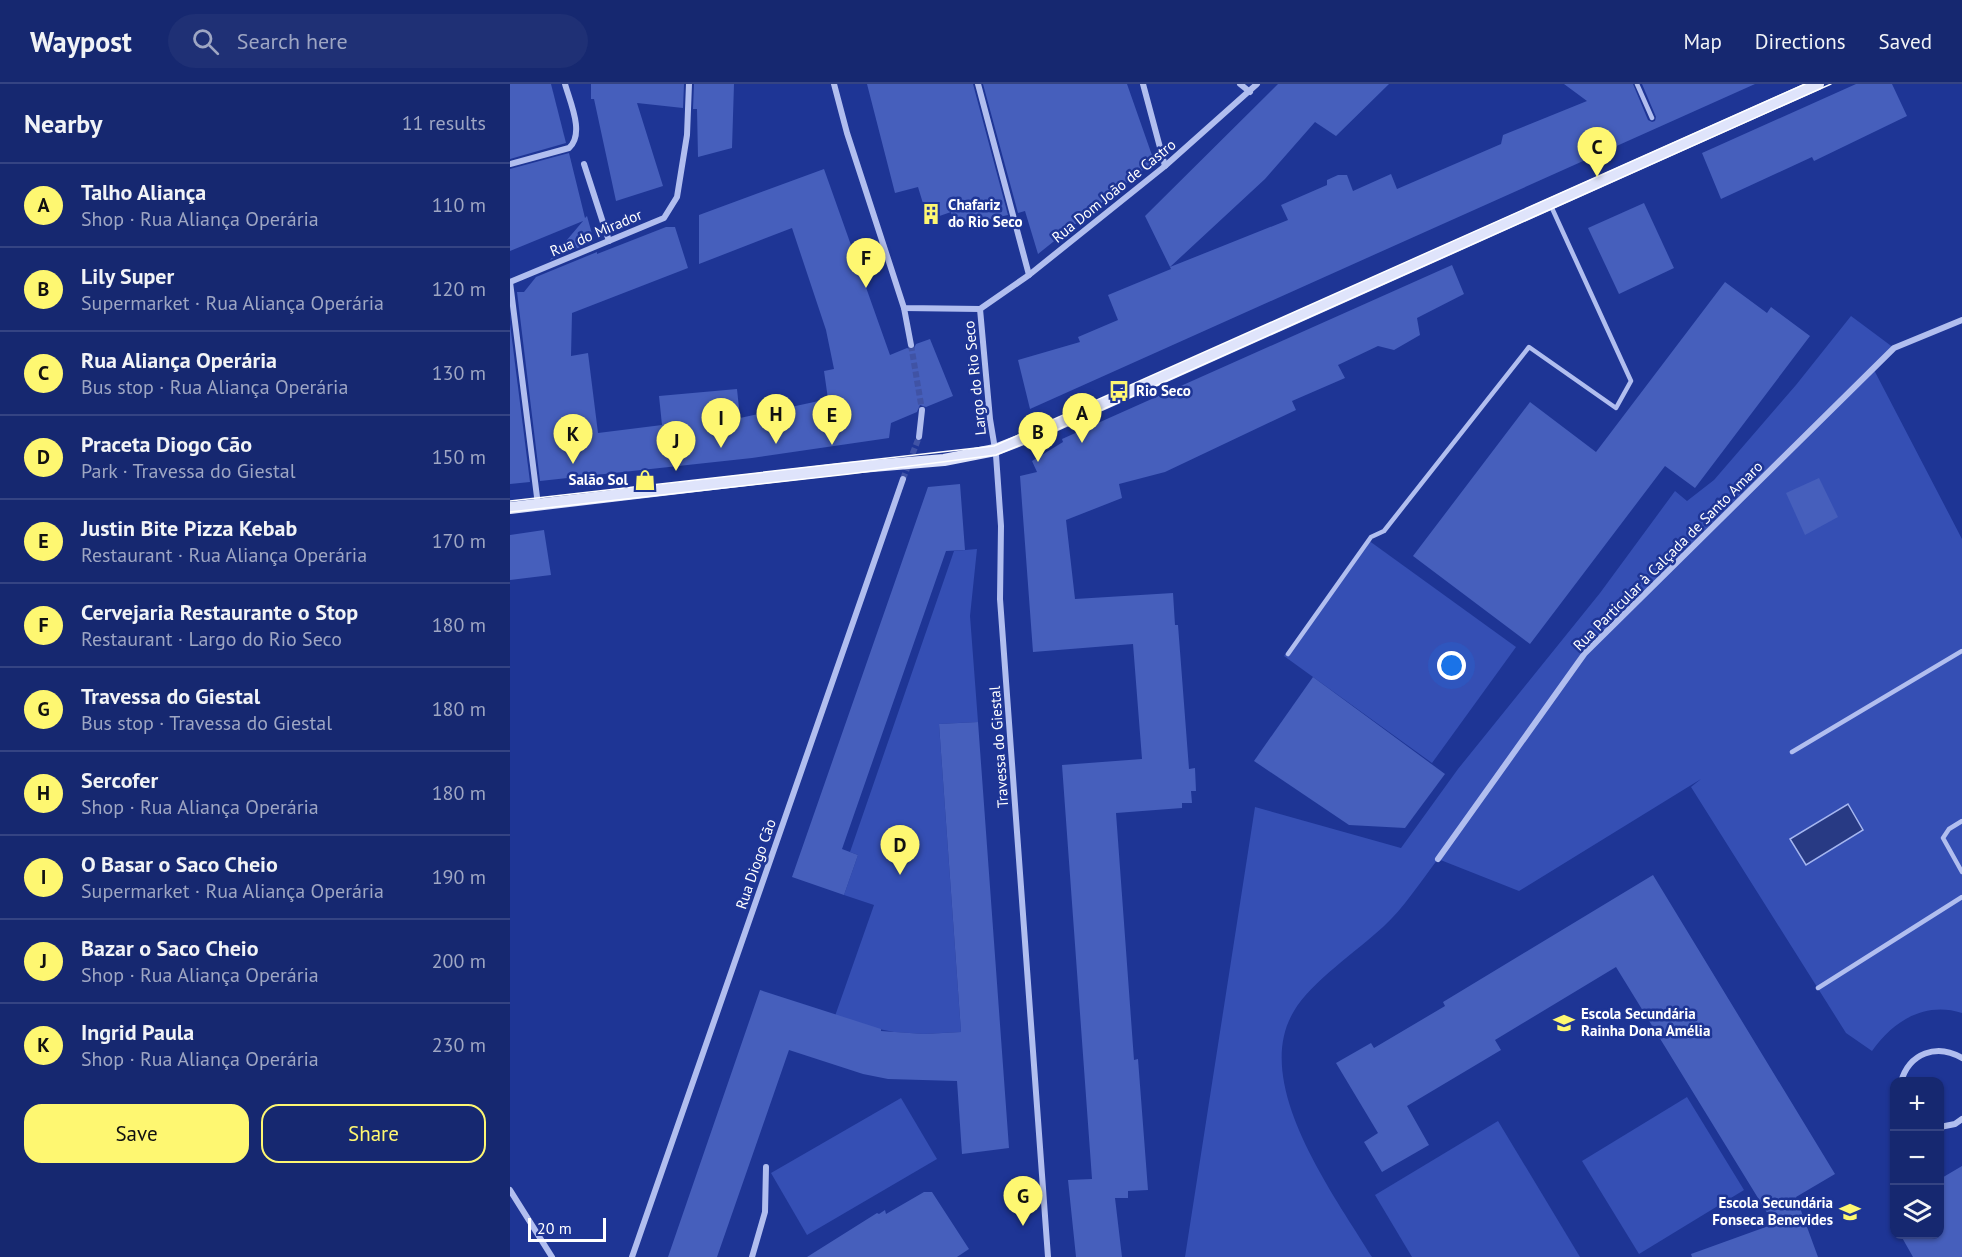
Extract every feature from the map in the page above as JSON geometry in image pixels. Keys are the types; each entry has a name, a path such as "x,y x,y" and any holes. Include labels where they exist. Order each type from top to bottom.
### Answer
{"street":[{"path":"510,164 569,148 576,139 566,84"},
{"name":"Rua do Mirador","path":"510,282 664,218 677,197 687,135 689,84"},
{"path":"834,84 847,133 904,308 911,345"},
{"path":"978,84 1029,275"},
{"path":"1143,84 1166,166"},
{"path":"1240,84 1250,92"},
{"name":"Rua Dom João de Castro","path":"980,309 1029,275 1166,166 1257,84"},
{"path":"510,508 849,468 944,460 995,450 1818,84"},
{"path":"584,164 609,241"},
{"path":"510,282 538,506"},
{"name":"Largo do Rio Seco","path":"904,308 980,309 995,450"},
{"name":"Rua Particular à Calçada de Santo Amaro","path":"1438,859 1585,653 1894,348 1962,320"},
{"path":"918,437 922,410"},
{"name":"Travessa do Giestal","path":"995,450 1001,526 1000,599 1048,1257"},
{"name":"Rua Diogo Cão","path":"632,1257 903,479"},
{"path":"1902,1077 1910,1062 1930,1051 1942,1050 1962,1058"},
{"path":"1944,1126 1955,1124 1962,1119"},
{"path":"752,1257 765,1212 766,1167"},
{"path":"510,1190 552,1257"}],"lane":[{"path":"1637,84 1652,117"},
{"path":"1288,654 1371,537 1384,531 1528,347 1616,408 1631,381 1550,204"},
{"path":"1792,752 1962,651"},
{"path":"1962,821 1949,829 1942,838 1962,872"},
{"path":"1818,988 1962,897"}],"shaded area":[{"path":"1851,316 1894,348 1873,368 1962,539 1962,1013 1935,1010 1911,1016 1890,1031 1872,1051 1846,1033 1691,787 1701,779 1519,891 1438,859 1390,920 1311,989 1294,1011 1283,1040 1282,1071 1290,1104 1303,1138 1319,1171 1372,1257 1185,1257 1255,807 1401,848 1458,769 1600,593 1675,491 1687,501 1714,480 1796,385"},
{"path":"1368,540 1516,647 1432,763 1284,656"},
{"path":"977,549 970,616 978,722 939,724 961,1032 924,1034 894,1032 835,1016 874,905 844,895 858,855 850,852 954,551"},
{"path":"1848,804 1863,830 1806,865 1790,839"},
{"path":"1687,1097 1744,1190 1639,1254 1582,1161"},
{"path":"901,1098 937,1159 807,1235 771,1173"},
{"path":"1498,1121 1580,1257 1412,1257 1375,1195"}],"building":[{"path":"510,84 551,84 566,143 510,159"},
{"path":"591,84 684,84 683,108 637,103 663,186 616,201 594,99 591,99"},
{"path":"694,84 734,84 732,148 698,157 697,109 693,109"},
{"path":"867,84 973,84 1008,215 954,227 951,212 928,220 918,187 895,193"},
{"path":"983,84 1127,84 1154,161 1038,254 1025,211 1018,213"},
{"path":"1278,84 1389,84 1336,136 1315,122 1265,179 1170,267 1145,216"},
{"path":"1564,84 1633,84 1648,120 1652,122 1656,117 1642,84 1755,84 1030,409 1018,360 1080,342 1078,337 1118,320 1108,295 1171,269 1170,267 1288,220 1281,205 1327,185 1327,180 1338,175 1347,175 1353,191 1391,174 1397,189 1501,144 1503,135 1587,101"},
{"path":"1856,84 1892,84 1907,116 1814,161 1812,157 1721,199 1702,153"},
{"path":"569,153 585,218 587,216 594,241 550,260 583,221 510,251 510,169"},
{"path":"824,169 890,355 907,348 913,350 916,344 930,339 953,396 926,407 920,405 917,412 891,423 889,438 752,458 540,481 517,292 524,292 536,277 666,227 675,227 688,268 572,313 571,356 588,353 598,433 662,425 659,396 737,389 740,418 828,399 824,371 834,369 826,330 792,228 699,264 699,215"},
{"path":"1644,203 1674,268 1619,294 1588,228"},
{"path":"1452,265 1464,294 1417,318 1420,335 1394,350 1378,346 1338,365 1345,378 1292,401 1296,410 1165,472 1119,484 1122,498 1066,520 1075,599 1173,593 1175,625 1178,625 1189,769 1195,768 1196,791 1191,791 1192,803 1182,803 1182,808 1116,813 1134,1060 1138,1059 1148,1190 1128,1191 1128,1198 1115,1198 1122,1257 1076,1257 1068,1180 1092,1179 1062,765 1142,759 1133,644 1033,652 1020,476 1037,472 1032,461 1063,442 1062,439"},
{"path":"1725,282 1767,313 1771,307 1810,336 1695,488 1665,466 1530,644 1413,556 1530,402 1596,452"},
{"path":"510,324 530,482 510,484"},
{"path":"1819,478 1838,517 1805,535 1786,493"},
{"path":"960,484 965,550 946,551 842,849 858,855 844,895 792,877 928,487"},
{"path":"544,530 551,575 510,580 510,535"},
{"path":"1313,677 1445,774 1405,828 1349,825 1254,761"},
{"path":"978,722 1009,1148 962,1154 957,1081 888,1079 863,1074 789,1050 717,1257 668,1257 760,990 881,1029 881,1031 924,1034 961,1032 939,724"},
{"path":"1653,875 1835,1174 1796,1197 1818,1257 1692,1257 1691,1254 1774,1224 1616,967 1495,1040 1501,1050 1407,1106 1429,1145 1382,1172 1364,1142 1378,1133 1336,1063 1371,1043 1374,1048 1445,1006 1443,1002"},
{"path":"1962,1166 1962,1257 1913,1257 1903,1239 1944,1239 1944,1177"},
{"path":"924,1192 932,1192 969,1249 957,1257 807,1257 877,1213 885,1210 886,1214"}],"tunnel":[{"path":"911,345 922,410"},
{"path":"903,479 919,437"}],"tram line":[{"path":"510,501 994,446 1805,84"},
{"path":"510,512 996,455 1050,433 1831,84"}],"place":[{"name":"Rua Aliança Operária","path":"1597,177"},
{"name":"Chafariz do Rio Seco","path":"931,214"},
{"name":"Cervejaria Restaurante o Stop","path":"866,288"},
{"name":"Rio Seco","path":"1119,391"},
{"name":"Talho Aliança","path":"1082,443"},
{"name":"Sercofer","path":"776,444"},
{"name":"Justin Bite Pizza Kebab","path":"832,445"},
{"name":"O Basar o Saco Cheio","path":"721,448"},
{"name":"Lily Super","path":"1038,462"},
{"name":"Ingrid Paula","path":"573,464"},
{"name":"Bazar o Saco Cheio","path":"676,471"},
{"name":"Salão Sol","path":"645,480"},
{"name":"Praceta Diogo Cão","path":"900,875"},
{"name":"Escola Secundária Rainha Dona Amélia","path":"1564,1023"},
{"name":"Escola Secundária Fonseca Benevides","path":"1850,1212"},
{"name":"Travessa do Giestal","path":"1023,1226"}]}
